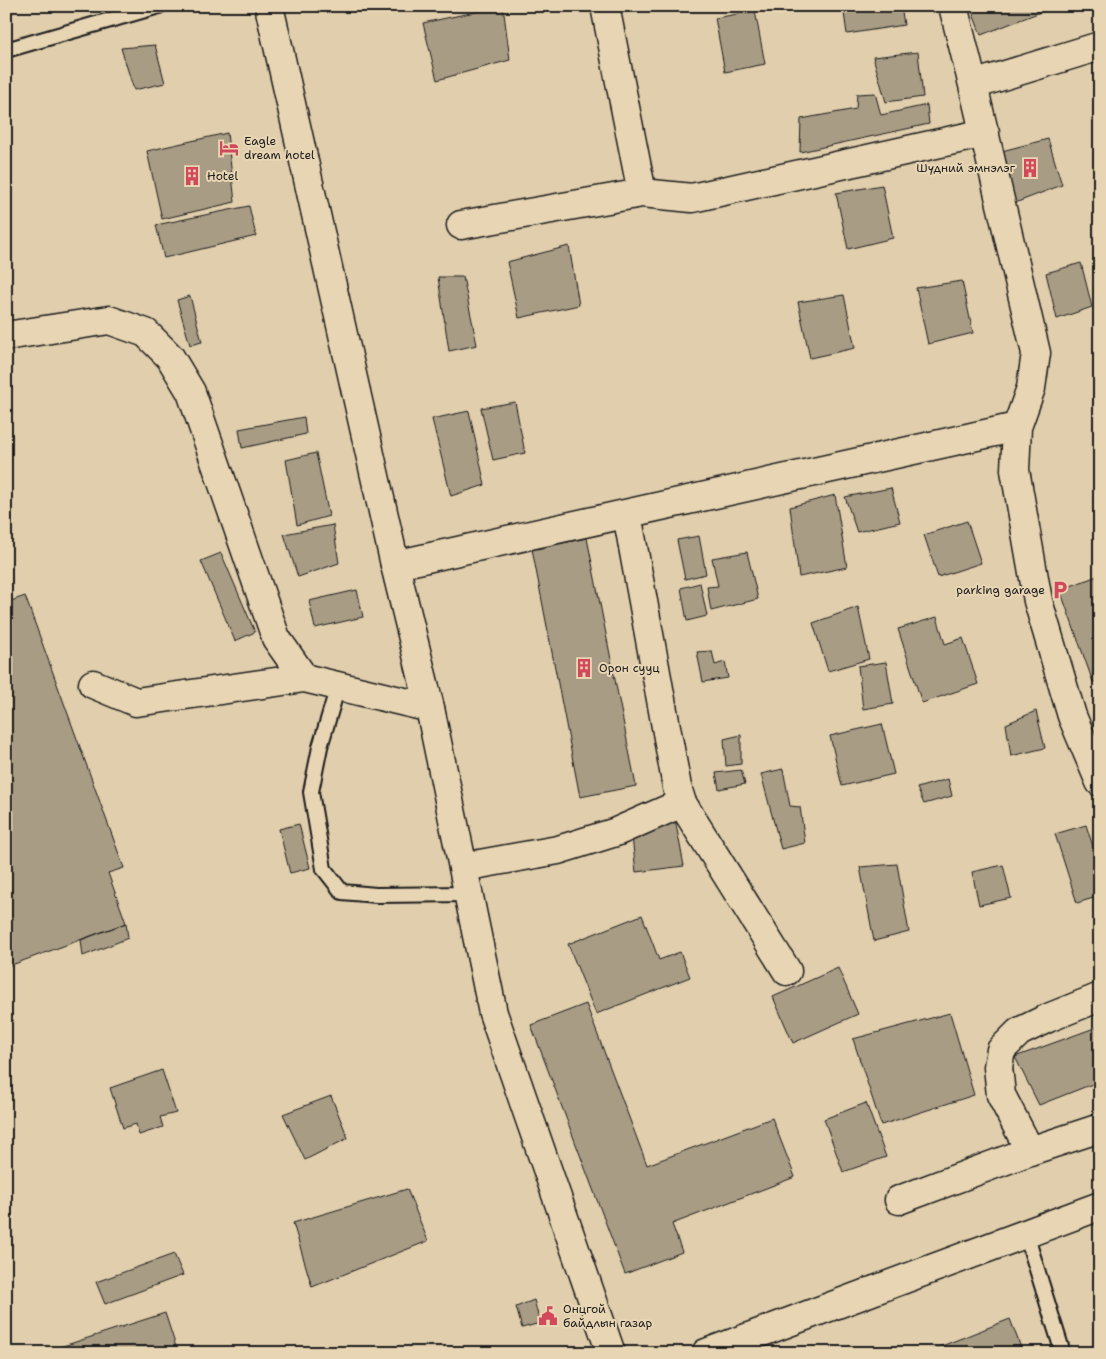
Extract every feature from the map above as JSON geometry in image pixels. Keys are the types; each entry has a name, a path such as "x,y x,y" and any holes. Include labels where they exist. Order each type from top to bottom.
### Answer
{"street":[{"path":"269,6 395,565 430,708 493,1013 611,1353"},
{"path":"605,6 642,193"},
{"path":"953,6 1036,353 1031,388 1017,427 1014,470 1038,602 1072,716 1100,782"},
{"path":"973,86 1100,46"},
{"path":"461,225 642,193 692,198 984,133"},
{"path":"6,336 109,320 146,333 170,357 191,392 276,638 304,678"},
{"path":"395,565 1017,427"},
{"path":"627,514 677,787 682,802 787,971"},
{"path":"93,684 136,702 304,678 430,708"},
{"path":"463,867 558,850 616,832 682,802"},
{"path":"1030,1151 1001,1095 998,1067 1001,1050 1019,1032 1100,997"},
{"path":"899,1200 1030,1151 1100,1128"},
{"path":"706,1353 1100,1206"}],"lane":[{"path":"6,50 159,6"},
{"path":"338,686 320,746 311,792 324,868 342,892 376,895 469,894"},
{"path":"1026,1234 1063,1353"}],"building":[{"path":"503,6 510,60 437,80 423,23"},
{"path":"843,6 901,6 904,25 847,34"},
{"path":"970,6 1056,6 981,35"},
{"path":"755,11 765,64 725,72 715,18"},
{"path":"155,45 165,83 134,90 121,48"},
{"path":"918,52 923,97 886,102 873,57"},
{"path":"875,93 881,115 927,105 929,124 800,152 801,119 856,109 857,94"},
{"name":"Hotel","path":"227,133 235,202 162,219 147,151"},
{"name":"Шүдний эмнэлэг","path":"1048,139 1062,185 1015,203 998,152"},
{"path":"882,185 893,238 848,249 836,193"},
{"path":"249,206 256,236 164,258 156,225"},
{"path":"569,246 579,305 519,318 507,262"},
{"path":"1081,263 1092,307 1057,319 1046,273"},
{"path":"438,277 463,277 477,345 449,351"},
{"path":"962,281 973,333 928,344 916,288"},
{"path":"844,295 855,348 810,358 798,302"},
{"path":"190,296 202,342 190,345 177,300"},
{"path":"515,402 525,453 493,460 481,408"},
{"path":"469,411 485,485 451,496 432,419"},
{"path":"304,417 306,434 242,448 239,429"},
{"path":"316,453 329,516 297,525 286,460"},
{"path":"891,488 900,522 857,532 845,497"},
{"path":"835,495 847,567 799,577 790,507"},
{"path":"967,521 981,563 938,577 924,535"},
{"path":"333,525 339,563 298,577 284,534"},
{"path":"699,536 706,574 685,579 677,540"},
{"name":"Орон сууц","path":"587,538 636,786 580,797 532,549"},
{"path":"747,552 758,599 711,611 707,587 718,586 712,558"},
{"path":"221,553 255,632 235,641 201,561"},
{"path":"1100,575 1100,680 1093,682 1060,590"},
{"path":"700,583 707,616 687,621 681,588"},
{"path":"6,587 11,601 25,596 124,868 108,873 126,923 6,967"},
{"path":"357,590 363,617 315,628 309,601"},
{"path":"858,607 869,659 828,671 813,623"},
{"path":"937,617 945,644 963,638 978,684 922,703 898,629"},
{"path":"712,651 715,665 725,662 728,678 703,682 697,652"},
{"path":"886,662 893,704 863,709 858,666"},
{"path":"1036,711 1045,748 1011,756 1006,724"},
{"path":"882,724 894,774 842,786 830,736"},
{"path":"741,735 741,764 726,766 724,739"},
{"path":"783,769 790,806 800,807 805,843 781,849 761,774"},
{"path":"741,770 745,784 719,789 716,773"},
{"path":"948,779 952,796 924,804 917,788"},
{"path":"675,819 684,866 636,872 631,828"},
{"path":"299,824 310,868 290,873 279,829"},
{"path":"1086,825 1100,868 1100,896 1077,903 1055,834"},
{"path":"897,864 909,932 874,941 860,867"},
{"path":"1003,865 1011,898 979,905 972,872"},
{"path":"642,915 659,960 680,952 690,977 596,1014 568,944"},
{"path":"126,923 128,938 83,956 81,940"},
{"path":"838,968 858,1014 793,1043 773,997"},
{"path":"586,1004 647,1165 772,1118 795,1177 672,1224 682,1252 625,1274 531,1025"},
{"path":"950,1013 974,1095 881,1125 853,1039"},
{"path":"1100,1026 1100,1081 1039,1105 1015,1057"},
{"path":"162,1070 176,1113 160,1117 163,1127 139,1135 136,1124 123,1128 110,1088"},
{"path":"331,1096 348,1138 305,1160 283,1114"},
{"path":"866,1103 886,1157 843,1172 824,1119"},
{"path":"407,1189 428,1241 312,1287 293,1223"},
{"path":"174,1254 183,1275 105,1304 96,1282"},
{"name":"Онцгой байдлын газар","path":"534,1300 540,1323 522,1328 516,1307"},
{"path":"165,1313 178,1353 55,1353 54,1349"},
{"path":"1010,1319 1023,1353 924,1353"}],"place":[{"name":"Eagle dream hotel","path":"229,148"},
{"name":"Шүдний эмнэлэг","path":"1030,168"},
{"name":"Hotel","path":"192,176"},
{"name":"parking garage","path":"1060,590"},
{"name":"Орон сууц","path":"584,668"},
{"name":"Онцгой байдлын газар","path":"548,1316"}]}
